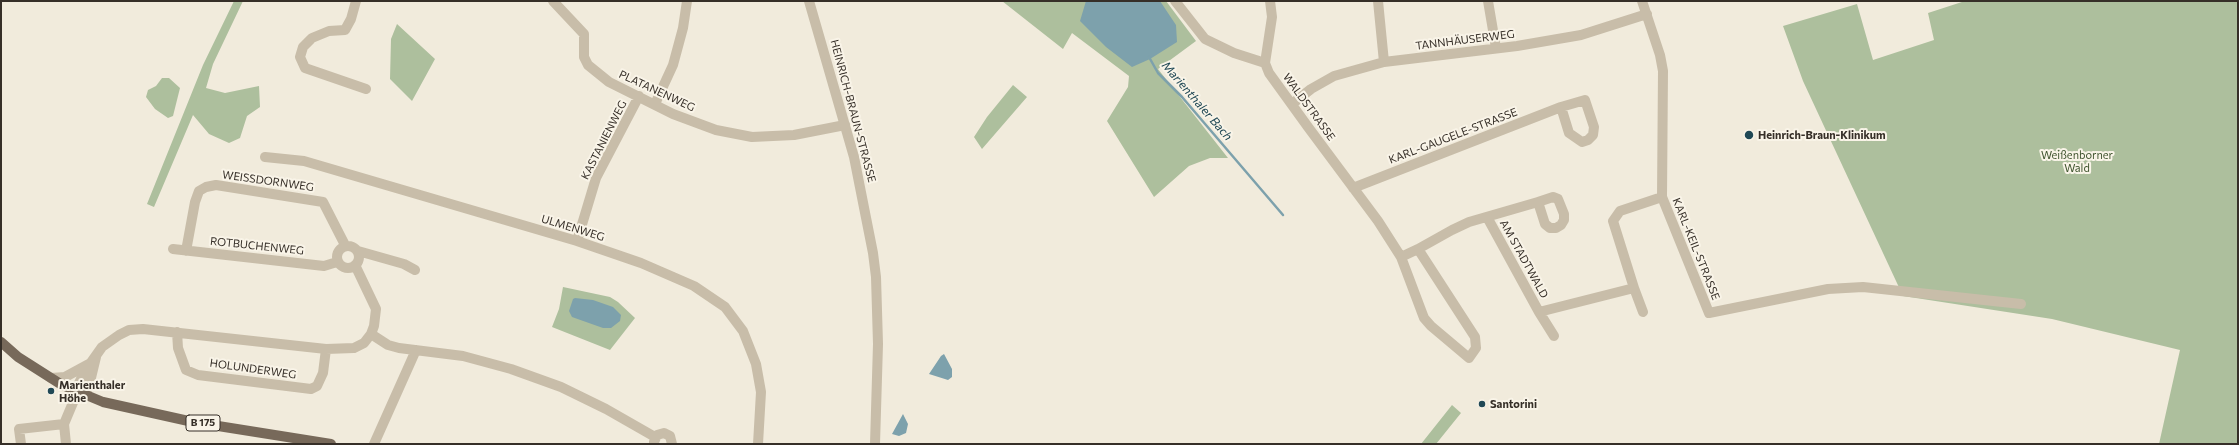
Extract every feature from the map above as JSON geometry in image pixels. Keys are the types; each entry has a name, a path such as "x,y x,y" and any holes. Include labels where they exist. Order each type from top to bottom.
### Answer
{"main road":[{"name":"B 175","path":"1,342 18,357 51,378 79,393 130,409 331,444"}],"street":[{"path":"356,1 351,19 345,30 330,31 312,38 303,47 300,56 305,68 366,89"},
{"name":"PLATANENWEG","path":"553,1 584,34 584,57 588,66 609,82 640,96 672,114 716,130 752,137 794,135 845,125"},
{"path":"655,104 673,65 683,28 687,1"},
{"name":"HEINRICH-BRAUN-STRASSE","path":"809,1 834,81 857,170 876,278 878,344 875,444"},
{"path":"1175,1 1205,39 1234,53 1265,63 1272,17 1270,1"},
{"path":"1378,1 1384,62"},
{"path":"1488,1 1496,48"},
{"name":"KARL-KEIL-STRASSE","path":"1642,1 1660,55 1663,71 1662,197 1709,313 1828,289 1863,287 2021,304"},
{"name":"TANNHÄUSERWEG","path":"1292,104 1311,89 1334,76 1384,62 1496,48 1581,35 1647,14"},
{"name":"WALDSTRASSE","path":"1265,63 1269,73 1378,221 1401,257 1424,318 1431,326 1469,358 1476,348 1475,337 1418,249"},
{"name":"KASTANIENWEG","path":"577,241 596,178 640,96"},
{"name":"KARL-GAUGELE-STRASSE","path":"1353,188 1561,107"},
{"name":"ULMENWEG","path":"265,156 304,161 577,241 641,263 694,286 725,307 743,331 756,364 761,392 758,444"},
{"name":"WEISSDORNWEG","path":"186,251 195,202 199,191 206,186 216,185 323,202 345,245"},
{"path":"1643,312 1613,221 1620,211 1662,197"},
{"name":"AM STADTWALD","path":"1418,249 1452,230 1487,217 1538,202"},
{"name":"AM STADTWALD","path":"1487,217 1539,312 1554,336"},
{"path":"358,251 358,262 355,266 346,268 337,262 337,255 345,245 354,247 358,251 404,264 415,270"},
{"name":"ROTBUCHENWEG","path":"173,249 324,266 337,262"},
{"path":"1401,257 1418,249"},
{"path":"66,444 64,424 79,393 89,364 111,340 129,330 143,329 177,332 326,349 354,348 364,343 371,334 374,326 376,309 355,266"},
{"name":"AM STADTWALD","path":"1539,312 1634,288"},
{"name":"HOLUNDERWEG","path":"177,332 178,348 186,370 198,374 311,389 317,386 323,374 326,349"},
{"path":"371,334 388,345 463,356 511,369 561,388 606,409 654,441 660,433 667,434 672,438 672,444"},
{"path":"374,444 416,350"},
{"path":"79,393 89,386 96,355"},
{"path":"51,378 65,377 79,368 89,364"},
{"path":"21,444 18,429 64,424"}],"green space":[{"path":"234,1 243,1 213,64 206,88 225,93 259,86 260,107 247,116 240,138 229,143 209,134 193,115 154,207 147,204 203,65"},
{"path":"1002,1 1166,1 1196,41 1158,69 1228,158 1210,158 1189,166 1154,197 1107,121 1128,87 1129,76 1072,33 1063,49"},
{"name":"Weißenborner Wald","path":"1965,1 2238,1 2238,444 2159,444 2180,350 2052,319 1903,296 1803,81 1783,26 1857,4 1873,60 1934,40 1928,13"},
{"path":"397,24 435,59 412,101 390,79 391,39"},
{"path":"162,78 169,78 180,88 173,116 168,118 155,109 146,97 148,90 156,86"},
{"path":"1013,85 1027,97 982,149 974,137 987,117"},
{"path":"563,287 610,297 618,302 635,318 610,350 552,327 559,309"},
{"path":"1452,405 1461,413 1436,444 1421,444"}],"water":[{"path":"1086,1 1160,1 1176,25 1177,42 1150,59 1132,67 1106,47 1080,21"},
{"path":"573,299 593,300 613,307 621,315 620,321 611,328 603,328 572,317 569,311"},
{"path":"944,354 952,369 952,377 948,380 929,374"},
{"path":"903,414 908,424 906,433 899,436 892,434"}],"waterway":[{"name":"Marienthaler Bach","path":"1149,57 1158,73 1182,97 1283,215"}],"place":[{"name":"Heinrich-Braun-Klinikum","path":"1749,135"},
{"name":"Marienthaler Höhe","path":"51,391"},
{"name":"Santorini","path":"1482,404"}]}
